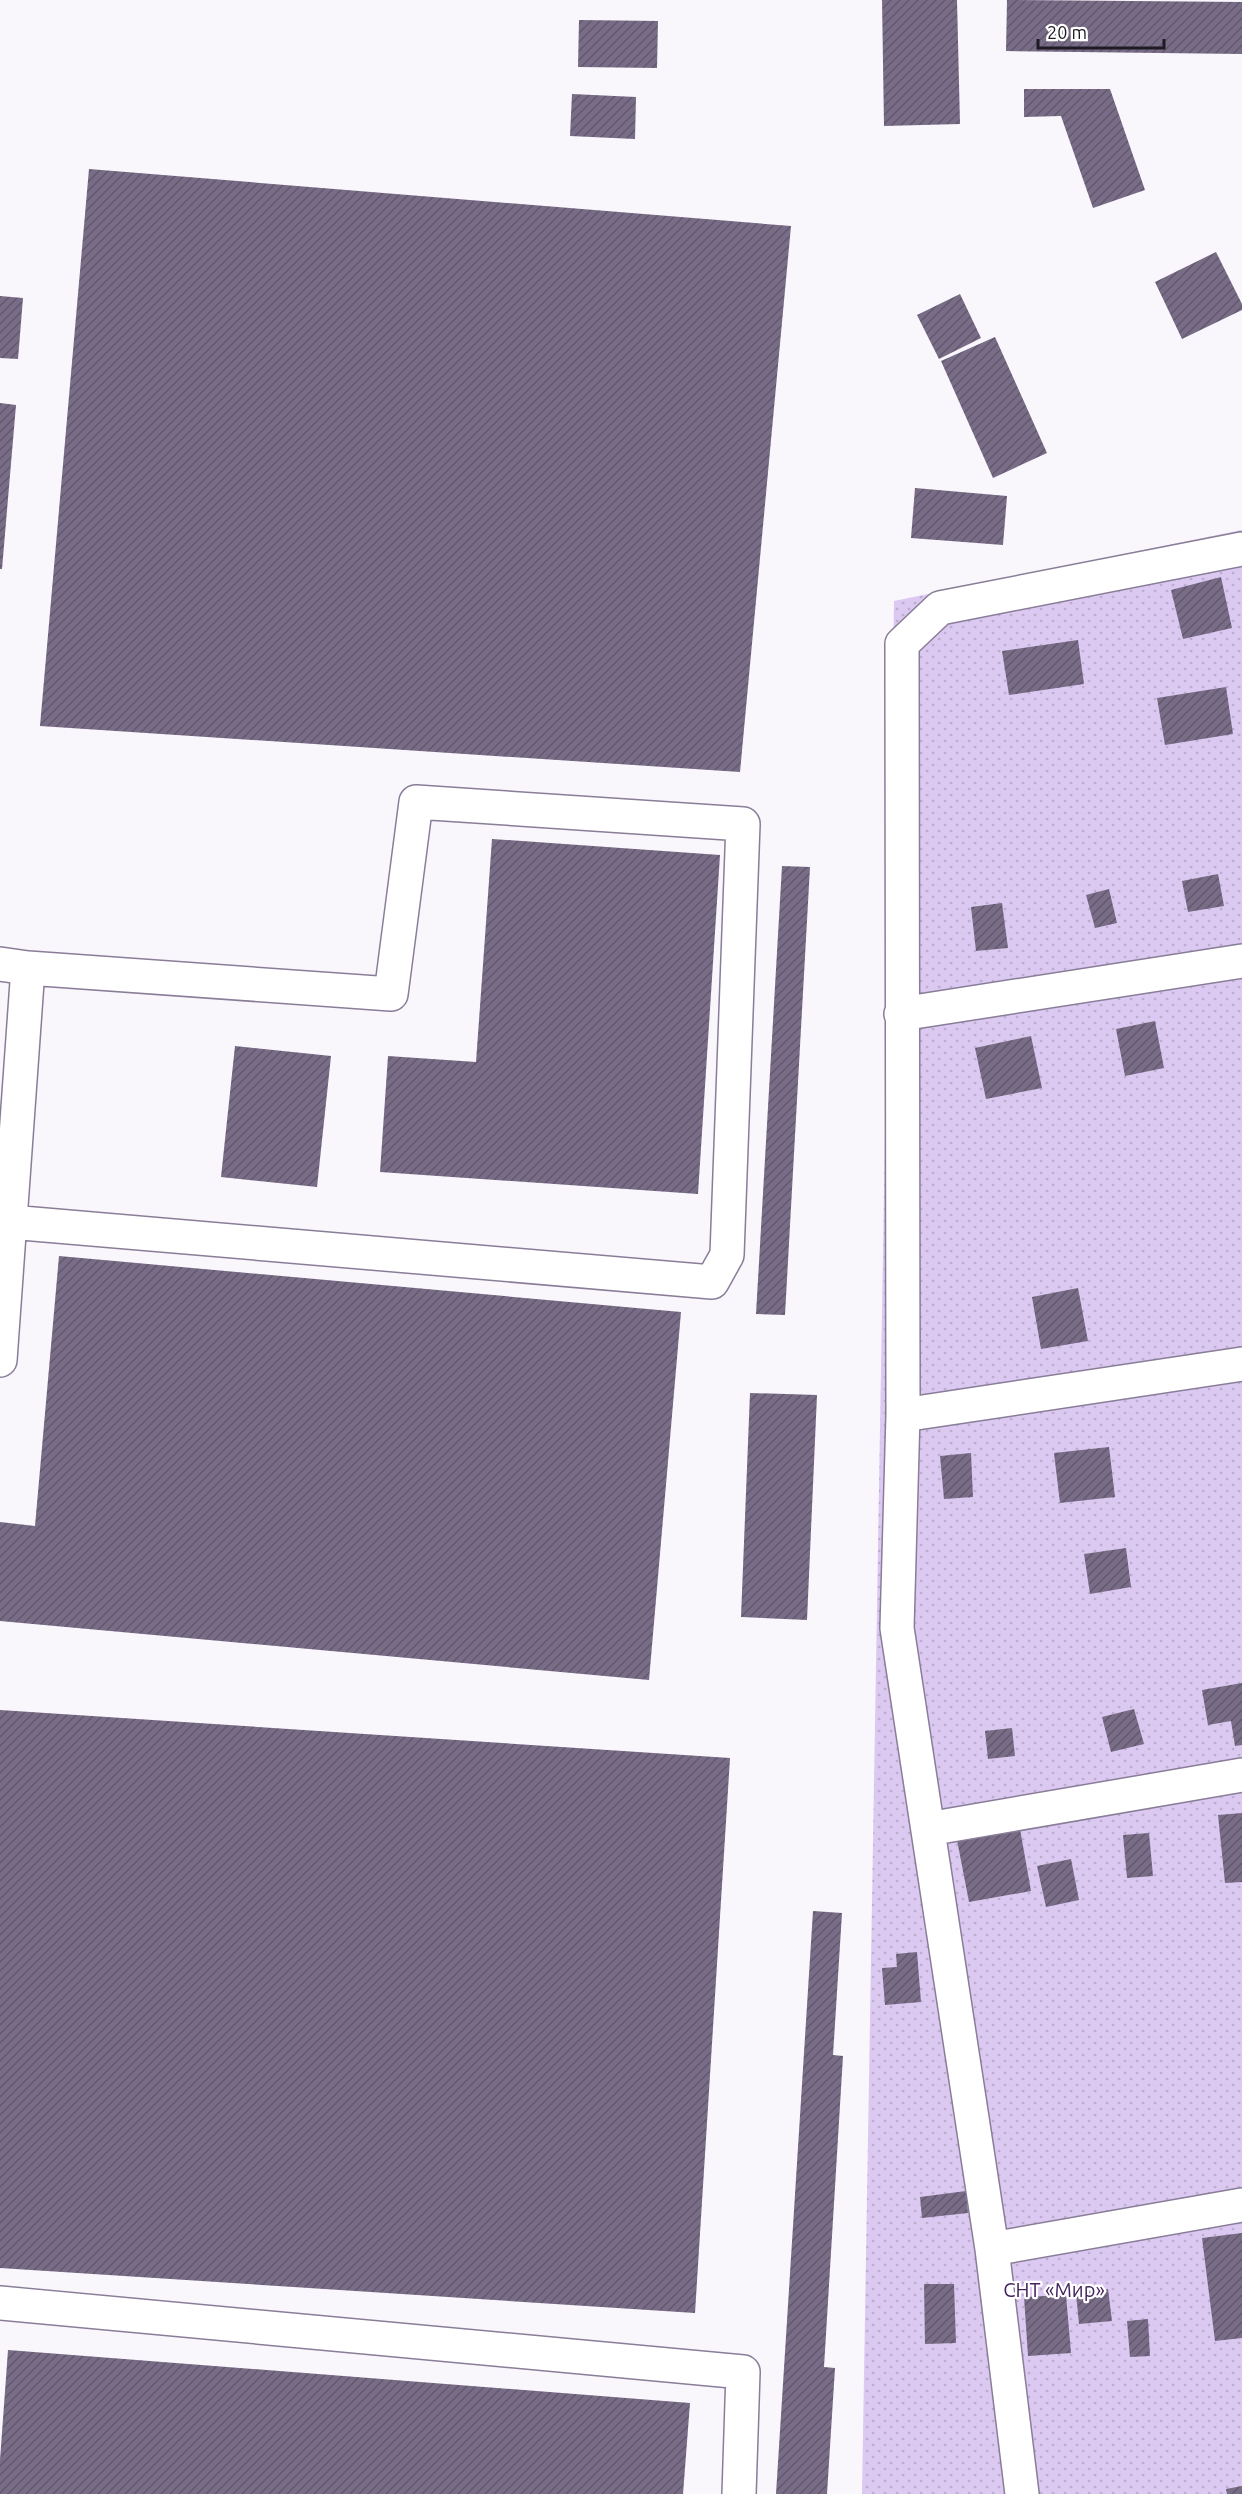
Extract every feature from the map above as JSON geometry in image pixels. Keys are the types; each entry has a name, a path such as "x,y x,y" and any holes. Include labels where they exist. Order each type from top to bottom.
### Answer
{"lane":[{"path":"1022,2494 992,2249 897,1628 903,1415 902,644 940,608 1242,549"},
{"path":"0,1360 10,1222 14,966 391,994 416,802 743,824 727,1255 712,1282 10,1222"},
{"path":"901,1014 1242,961"},
{"path":"903,1415 1242,1364"},
{"path":"928,1829 1242,1775"},
{"path":"992,2249 1242,2205"},
{"path":"0,2303 743,2372 739,2494"}],"green space":[{"name":"СНТ «Мир»","path":"1242,530 1242,2494 862,2494 894,601"}],"building":[{"path":"882,0 957,0 960,124 884,126"},
{"path":"1007,0 1242,2 1242,54 1006,51"},
{"path":"579,20 658,21 657,68 578,67"},
{"path":"1024,89 1110,89 1145,190 1093,208 1061,116 1024,117"},
{"path":"572,94 636,97 635,139 570,136"},
{"path":"89,169 791,226 740,772 40,726"},
{"path":"1216,252 1242,304 1242,310 1182,339 1155,282"},
{"path":"960,294 981,338 939,359 917,315"},
{"path":"0,296 23,298 18,359 0,358"},
{"path":"995,337 1047,453 993,478 941,361"},
{"path":"0,403 16,405 2,569 0,569"},
{"path":"915,488 1007,496 1003,545 911,538"},
{"path":"1221,577 1232,628 1183,639 1171,590"},
{"path":"1078,640 1084,684 1009,695 1002,651"},
{"path":"1226,687 1233,734 1165,745 1157,698"},
{"path":"492,839 720,855 698,1194 380,1172 388,1056 476,1062"},
{"path":"782,866 810,867 785,1315 756,1314"},
{"path":"1218,874 1224,906 1188,912 1182,881"},
{"path":"1109,889 1117,923 1095,928 1086,895"},
{"path":"1002,903 1008,948 976,951 971,907"},
{"path":"1155,1021 1164,1068 1125,1076 1116,1029"},
{"path":"1031,1036 1042,1088 986,1099 975,1048"},
{"path":"235,1046 331,1056 317,1187 221,1177"},
{"path":"59,1256 681,1312 649,1680 0,1621 0,1522 35,1526"},
{"path":"1078,1288 1088,1341 1041,1349 1032,1297"},
{"path":"750,1393 817,1395 807,1620 741,1617"},
{"path":"1109,1447 1115,1497 1060,1503 1054,1453"},
{"path":"971,1453 973,1497 944,1499 940,1456"},
{"path":"1126,1548 1131,1587 1090,1594 1084,1554"},
{"path":"1242,1683 1242,1745 1235,1746 1231,1721 1208,1725 1202,1690"},
{"path":"1134,1709 1144,1744 1111,1752 1102,1717"},
{"path":"0,1710 730,1758 695,2313 0,2268"},
{"path":"1012,1728 1015,1756 988,1759 985,1731"},
{"path":"1242,1813 1242,1882 1225,1883 1218,1815"},
{"path":"1020,1829 1031,1891 969,1902 957,1840"},
{"path":"1149,1833 1153,1876 1127,1878 1123,1835"},
{"path":"1071,1859 1079,1900 1046,1907 1037,1866"},
{"path":"813,1911 842,1913 833,2055 843,2056 824,2367 835,2368 827,2494 776,2494"},
{"path":"917,1952 921,2002 885,2005 882,1968 897,1967 896,1954"},
{"path":"966,2191 968,2213 922,2218 920,2197"},
{"path":"1242,2233 1242,2338 1215,2341 1202,2238"},
{"path":"924,2284 954,2284 956,2343 925,2344"},
{"path":"1108,2289 1112,2321 1079,2324 1076,2293"},
{"path":"1066,2295 1071,2353 1028,2356 1024,2297"},
{"path":"1148,2319 1150,2356 1130,2357 1127,2321"},
{"path":"8,2350 690,2403 683,2494 0,2494 0,2460"},
{"path":"1242,2486 1242,2494 1227,2494 1226,2489"}]}
